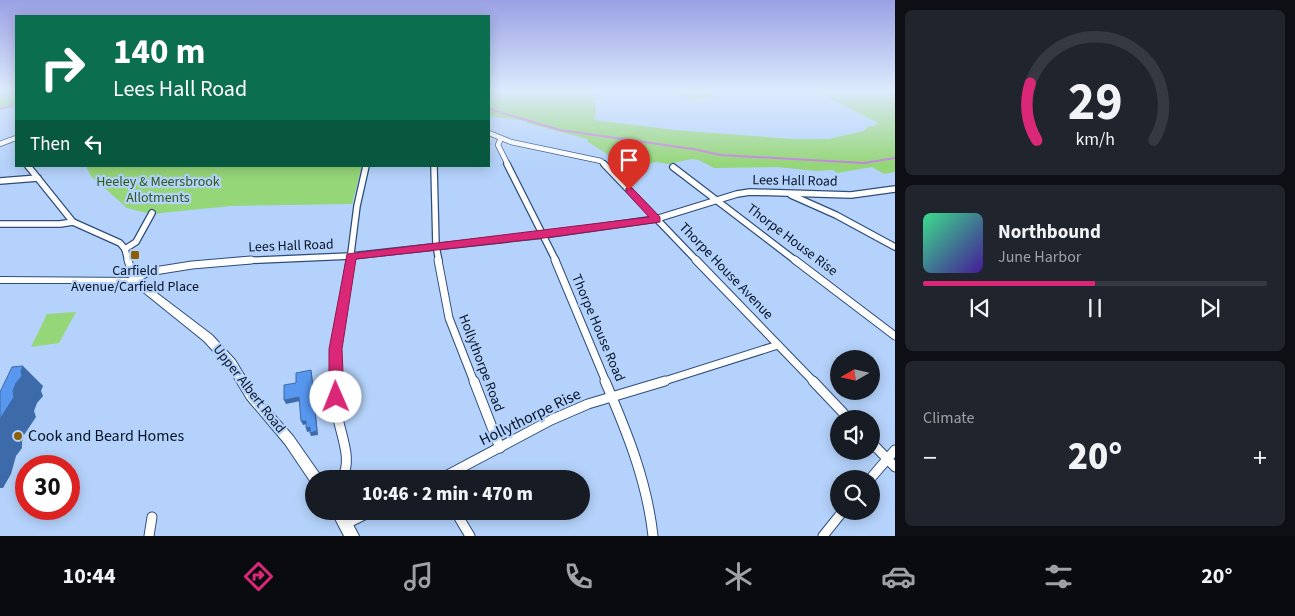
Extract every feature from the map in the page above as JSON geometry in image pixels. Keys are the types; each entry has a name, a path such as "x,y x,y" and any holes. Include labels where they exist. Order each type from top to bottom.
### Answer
{"street":[{"name":"Thorpe House Avenue","path":"490,133 511,142 602,162 840,410"},
{"path":"0,144 15,138"},
{"name":"Thorpe House Road","path":"501,138 498,145 501,152 544,235 612,398 626,426 639,469 652,523 653,536"},
{"path":"0,280 134,280 125,249 120,243 73,222 29,167"},
{"path":"346,470 346,458 337,413 335,349 351,256 357,206 366,167"},
{"name":"Hollythorpe Road","path":"434,167 436,246 449,318 500,448"},
{"name":"Thorpe House Rise","path":"673,167 895,336"},
{"path":"0,181 23,181 38,178"},
{"name":"Lees Hall Road","path":"134,280 148,272 192,265 244,260 351,256 544,235 656,219 750,192 851,195 895,189"},
{"path":"787,193 821,207 895,246"},
{"path":"125,249 136,242 152,213"},
{"path":"0,224 60,224 73,222"},
{"name":"Upper Albert Road","path":"134,280 208,338 231,363 251,396 289,440 311,470"},
{"name":"Hollythorpe Rise","path":"457,470 551,420 588,404 778,345"},
{"path":"877,470 895,450"},
{"path":"880,452 895,467"},
{"path":"149,536 152,517"},
{"path":"349,530 361,520"},
{"path":"460,520 470,536"},
{"path":"823,536 836,520"}],"green space":[{"path":"490,115 596,115 594,120 675,130 793,139 828,139 864,131 868,127 880,124 863,115 895,115 895,172 884,174 872,167 837,173 833,170 816,171 777,167 714,168 699,160 692,159 668,164 657,162 641,165 634,160 609,155 588,142 587,139 527,123 527,121"},
{"name":"Heeley & Meersbrook Allotments","path":"86,167 362,167 352,204 231,206 151,214 127,208 91,176"},
{"path":"76,312 59,343 31,347 47,314"}],"building":[{"path":"23,366 22,376 16,383 13,391 14,397 0,419 0,392 12,367"},
{"path":"311,370 317,431 310,433 310,427 306,428 306,421 301,421 299,397 284,400 284,385 296,383 296,373"}],"waterway":[{"path":"509,115 560,130 693,149 721,155 864,163 895,158"}],"place":[{"name":"Carfield Avenue/Carfield Place","path":"135,255"},
{"name":"Cook and Beard Homes","path":"18,436"}],"route":[{"path":"336,397 335,349 351,256 544,235 656,219 629,190"}]}
